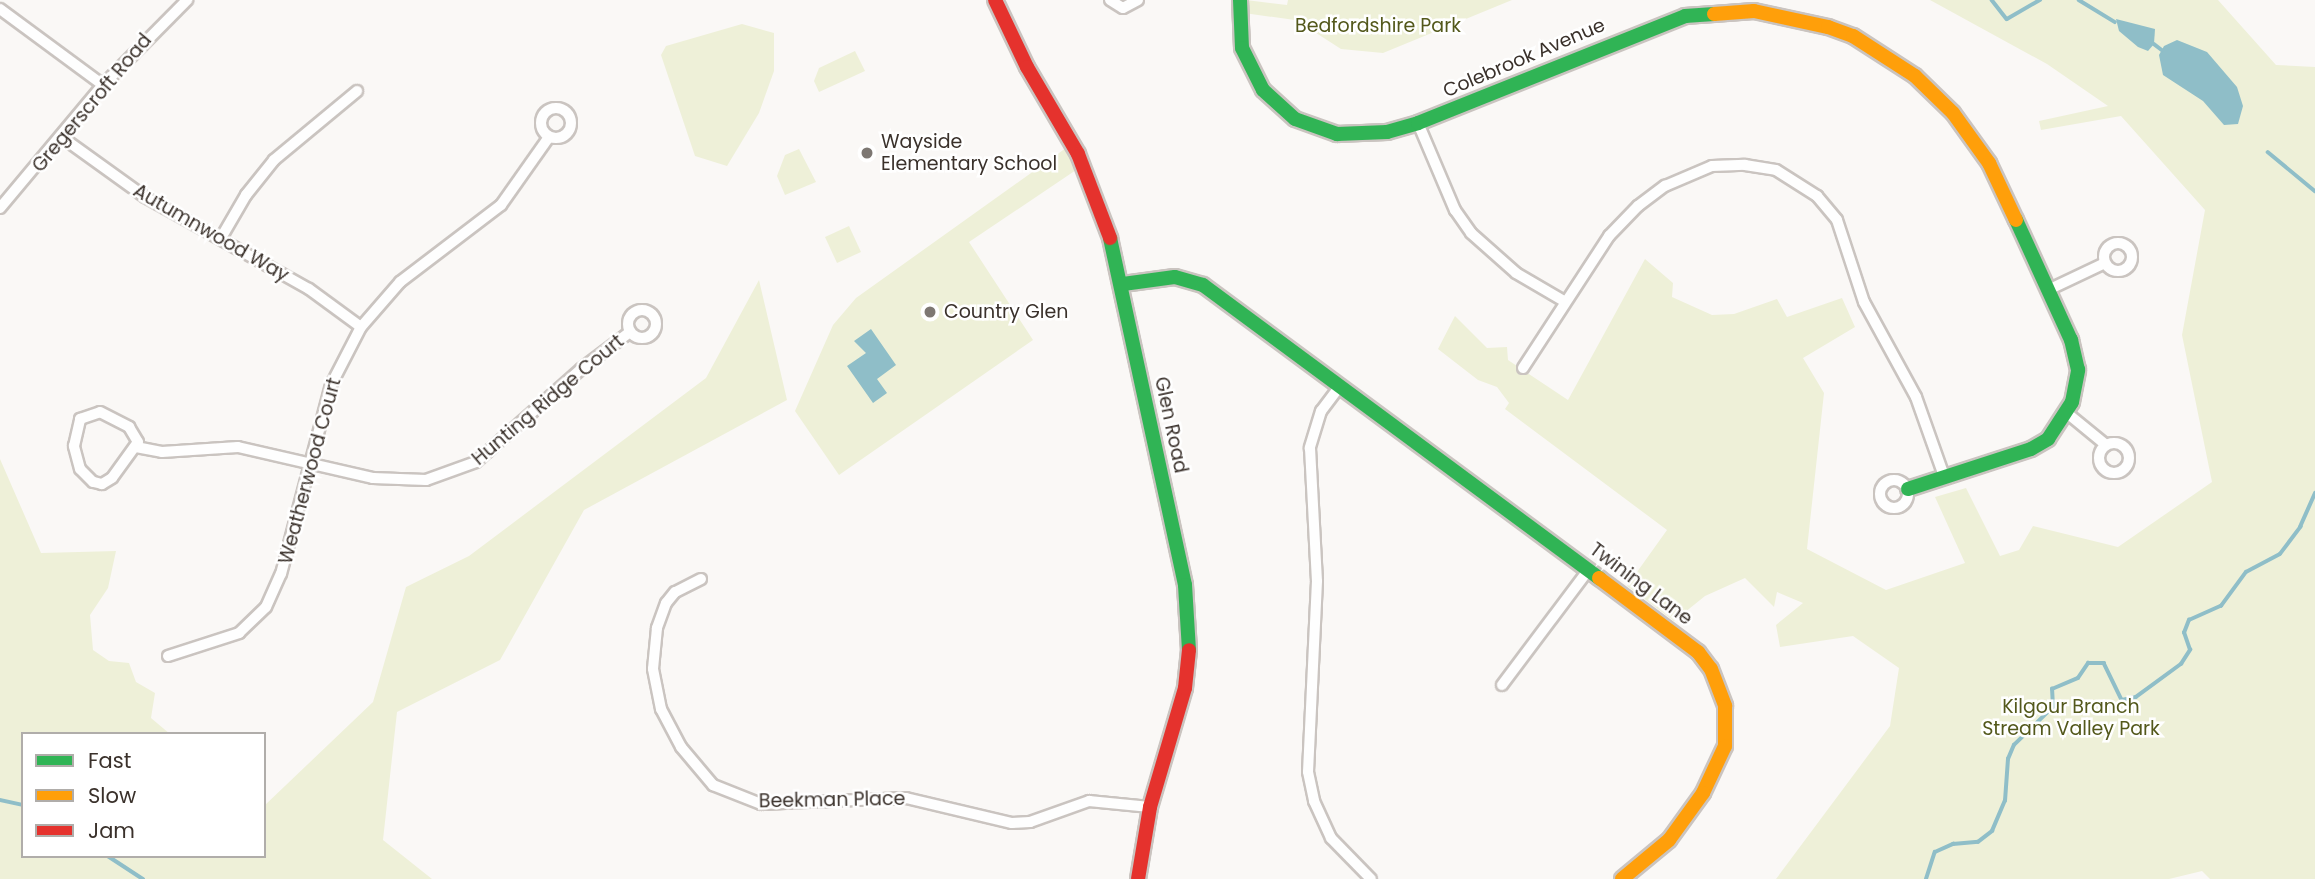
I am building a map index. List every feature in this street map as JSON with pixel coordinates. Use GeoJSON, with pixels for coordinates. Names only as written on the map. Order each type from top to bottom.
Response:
{"type":"FeatureCollection","features":[{"type":"Feature","properties":{"kind":"street","name":"Gregerscroft Road"},"geometry":{"type":"LineString","coordinates":[[0,208],[63,138],[103,85],[187,0]]}},
{"type":"Feature","properties":{"kind":"street","name":"Glen Road"},"geometry":{"type":"LineString","coordinates":[[995,0],[1092,184],[1123,284],[1184,580],[1189,626],[1185,688],[1150,807],[1138,879]]}},
{"type":"Feature","properties":{"kind":"street"},"geometry":{"type":"LineString","coordinates":[[1110,0],[1123,8],[1138,0]]}},
{"type":"Feature","properties":{"kind":"street","name":"Colebrook Avenue"},"geometry":{"type":"LineString","coordinates":[[1240,0],[1240,37],[1246,60],[1275,105],[1295,119],[1320,130],[1355,136],[1418,123],[1685,16],[1754,11],[1828,27],[1883,54],[1953,113],[1994,172],[2048,290],[2078,370],[2067,413],[2048,439],[2031,449],[1908,489]]}},
{"type":"Feature","properties":{"kind":"street"},"geometry":{"type":"LineString","coordinates":[[0,9],[103,85]]}},
{"type":"Feature","properties":{"kind":"street"},"geometry":{"type":"LineString","coordinates":[[221,238],[246,195],[274,160],[357,91]]}},
{"type":"Feature","properties":{"kind":"street"},"geometry":{"type":"LineString","coordinates":[[1418,123],[1455,210],[1471,233],[1516,273],[1564,301]]}},
{"type":"Feature","properties":{"kind":"street","name":"Weatherwood Court"},"geometry":{"type":"LineString","coordinates":[[167,656],[239,633],[267,607],[281,574],[331,385],[361,327],[400,282],[501,205],[549,137]]}},
{"type":"Feature","properties":{"kind":"street","name":"Autumnwood Way"},"geometry":{"type":"LineString","coordinates":[[63,138],[145,197],[310,289],[361,327]]}},
{"type":"Feature","properties":{"kind":"street"},"geometry":{"type":"LineString","coordinates":[[1522,368],[1609,236],[1665,186],[1712,166],[1745,165],[1793,177],[1817,196],[1837,220],[1864,302],[1916,397],[1944,476]]}},
{"type":"Feature","properties":{"kind":"street"},"geometry":{"type":"LineString","coordinates":[[2048,290],[2105,263]]}},
{"type":"Feature","properties":{"kind":"street","name":"Twining Lane"},"geometry":{"type":"LineString","coordinates":[[1123,284],[1175,277],[1203,285],[1698,652],[1711,669],[1725,706],[1726,746],[1703,793],[1669,839],[1622,879]]}},
{"type":"Feature","properties":{"kind":"street","name":"Hunting Ridge Court"},"geometry":{"type":"LineString","coordinates":[[136,447],[162,452],[238,447],[394,481],[456,472],[492,450],[581,369],[630,332]]}},
{"type":"Feature","properties":{"kind":"street"},"geometry":{"type":"LineString","coordinates":[[1340,386],[1321,411],[1310,448],[1317,581],[1308,772],[1314,801],[1331,838],[1371,879]]}},
{"type":"Feature","properties":{"kind":"street"},"geometry":{"type":"LineString","coordinates":[[100,412],[129,426],[137,436],[136,447],[112,478],[102,484],[93,482],[75,457],[76,426],[88,414],[100,412]]}},
{"type":"Feature","properties":{"kind":"street"},"geometry":{"type":"LineString","coordinates":[[2067,413],[2106,444]]}},
{"type":"Feature","properties":{"kind":"street"},"geometry":{"type":"LineString","coordinates":[[1502,685],[1589,569]]}},
{"type":"Feature","properties":{"kind":"street","name":"Beekman Place"},"geometry":{"type":"LineString","coordinates":[[701,579],[674,592],[666,603],[657,628],[653,669],[661,709],[681,747],[713,785],[761,804],[906,798],[1012,823],[1030,822],[1090,801],[1150,807]]}},
{"type":"Feature","properties":{"kind":"green space","name":"Bedfordshire Park"},"geometry":{"type":"Polygon","coordinates":[[[1246,0],[1287,5],[1288,0],[1512,0],[1383,53],[1341,49],[1313,31],[1309,22],[1244,13],[1246,0]]]}},
{"type":"Feature","properties":{"kind":"green space","name":"Kilgour Branch Stream Valley Park"},"geometry":{"type":"Polygon","coordinates":[[[1930,0],[2218,0],[2276,65],[2315,67],[2315,879],[2210,879],[2202,871],[2169,879],[1776,879],[1890,726],[1899,668],[1853,636],[1780,647],[1776,625],[1803,603],[1777,592],[1774,607],[1745,578],[1705,596],[1674,621],[1627,586],[1667,530],[1505,409],[1509,403],[1497,387],[1478,380],[1438,349],[1455,316],[1487,348],[1507,347],[1508,360],[1568,400],[1645,259],[1673,283],[1672,297],[1712,315],[1734,314],[1777,299],[1787,317],[1842,298],[1855,327],[1803,358],[1824,393],[1807,549],[1886,590],[1965,563],[1935,497],[1966,488],[2000,556],[2019,550],[2033,526],[2118,547],[2212,482],[2182,335],[2205,210],[2121,116],[2041,130],[2039,121],[2108,106],[2047,64],[1930,0]]]}},
{"type":"Feature","properties":{"kind":"green space"},"geometry":{"type":"Polygon","coordinates":[[[742,24],[774,33],[774,71],[759,113],[727,166],[695,156],[661,55],[666,46],[742,24]]]}},
{"type":"Feature","properties":{"kind":"green space"},"geometry":{"type":"Polygon","coordinates":[[[855,51],[865,71],[819,92],[814,81],[819,68],[855,51]]]}},
{"type":"Feature","properties":{"kind":"green space","name":"Country Glen"},"geometry":{"type":"Polygon","coordinates":[[[1066,148],[1079,168],[969,242],[1033,340],[839,475],[795,411],[833,325],[856,298],[1066,148]]]}},
{"type":"Feature","properties":{"kind":"green space"},"geometry":{"type":"Polygon","coordinates":[[[799,149],[816,182],[785,195],[777,176],[785,155],[799,149]]]}},
{"type":"Feature","properties":{"kind":"green space"},"geometry":{"type":"Polygon","coordinates":[[[849,226],[861,252],[837,263],[825,237],[849,226]]]}},
{"type":"Feature","properties":{"kind":"green space"},"geometry":{"type":"Polygon","coordinates":[[[759,280],[787,400],[584,510],[500,660],[397,712],[383,840],[432,879],[0,879],[0,459],[41,553],[116,551],[108,588],[90,615],[93,650],[109,661],[129,663],[136,682],[155,693],[151,718],[168,732],[21,732],[21,858],[266,858],[266,804],[373,702],[406,587],[469,556],[706,378],[759,280]]]}},
{"type":"Feature","properties":{"kind":"water"},"geometry":{"type":"Polygon","coordinates":[[[2116,19],[2155,29],[2154,44],[2148,51],[2138,47],[2119,31],[2116,19]]]}},
{"type":"Feature","properties":{"kind":"water"},"geometry":{"type":"Polygon","coordinates":[[[2177,40],[2207,52],[2237,87],[2243,106],[2238,124],[2224,125],[2203,101],[2163,75],[2159,55],[2164,46],[2177,40]]]}},
{"type":"Feature","properties":{"kind":"water"},"geometry":{"type":"Polygon","coordinates":[[[871,329],[896,365],[877,379],[887,393],[873,403],[847,366],[866,353],[854,341],[871,329]]]}},
{"type":"Feature","properties":{"kind":"waterway"},"geometry":{"type":"LineString","coordinates":[[1992,0],[2007,19],[2040,0]]}},
{"type":"Feature","properties":{"kind":"waterway"},"geometry":{"type":"LineString","coordinates":[[2079,0],[2115,22]]}},
{"type":"Feature","properties":{"kind":"waterway"},"geometry":{"type":"LineString","coordinates":[[2154,44],[2162,50]]}},
{"type":"Feature","properties":{"kind":"waterway"},"geometry":{"type":"LineString","coordinates":[[2268,152],[2315,191]]}},
{"type":"Feature","properties":{"kind":"waterway"},"geometry":{"type":"LineString","coordinates":[[1926,879],[1935,852],[1953,844],[1978,842],[1992,831],[2005,801],[2008,759],[2014,745],[2053,707],[2052,689],[2078,678],[2088,663],[2104,663],[2122,700],[2136,697],[2181,664],[2190,650],[2184,633],[2189,620],[2221,606],[2246,572],[2280,554],[2300,527],[2315,493]]}},
{"type":"Feature","properties":{"kind":"waterway"},"geometry":{"type":"LineString","coordinates":[[0,800],[21,805]]}},
{"type":"Feature","properties":{"kind":"waterway"},"geometry":{"type":"LineString","coordinates":[[111,858],[143,879]]}},
{"type":"Feature","properties":{"kind":"traffic: fast"},"geometry":{"type":"LineString","coordinates":[[1240,0],[1242,48],[1263,90],[1295,119],[1337,134],[1387,132],[1418,123],[1685,16],[1714,14]]}},
{"type":"Feature","properties":{"kind":"traffic: fast"},"geometry":{"type":"LineString","coordinates":[[1908,489],[2031,449],[2048,439],[2072,402],[2078,370],[2071,340],[2016,220]]}},
{"type":"Feature","properties":{"kind":"traffic: fast"},"geometry":{"type":"LineString","coordinates":[[1110,238],[1185,585],[1189,650]]}},
{"type":"Feature","properties":{"kind":"traffic: fast"},"geometry":{"type":"LineString","coordinates":[[1123,284],[1175,277],[1203,285],[1599,578]]}},
{"type":"Feature","properties":{"kind":"traffic: slow"},"geometry":{"type":"LineString","coordinates":[[1714,14],[1754,11],[1828,27],[1853,36],[1915,76],[1953,113],[1989,163],[2016,220]]}},
{"type":"Feature","properties":{"kind":"traffic: slow"},"geometry":{"type":"LineString","coordinates":[[1599,578],[1698,652],[1711,669],[1725,706],[1725,746],[1703,793],[1669,840],[1622,879]]}},
{"type":"Feature","properties":{"kind":"traffic: jam"},"geometry":{"type":"LineString","coordinates":[[995,0],[1027,67],[1078,154],[1110,238]]}},
{"type":"Feature","properties":{"kind":"traffic: jam"},"geometry":{"type":"LineString","coordinates":[[1138,879],[1150,807],[1185,688],[1189,650]]}},
{"type":"Feature","properties":{"kind":"place","name":"Wayside Elementary School"},"geometry":{"type":"Point","coordinates":[867,153]}},
{"type":"Feature","properties":{"kind":"place","name":"Country Glen"},"geometry":{"type":"Point","coordinates":[930,312]}}]}
